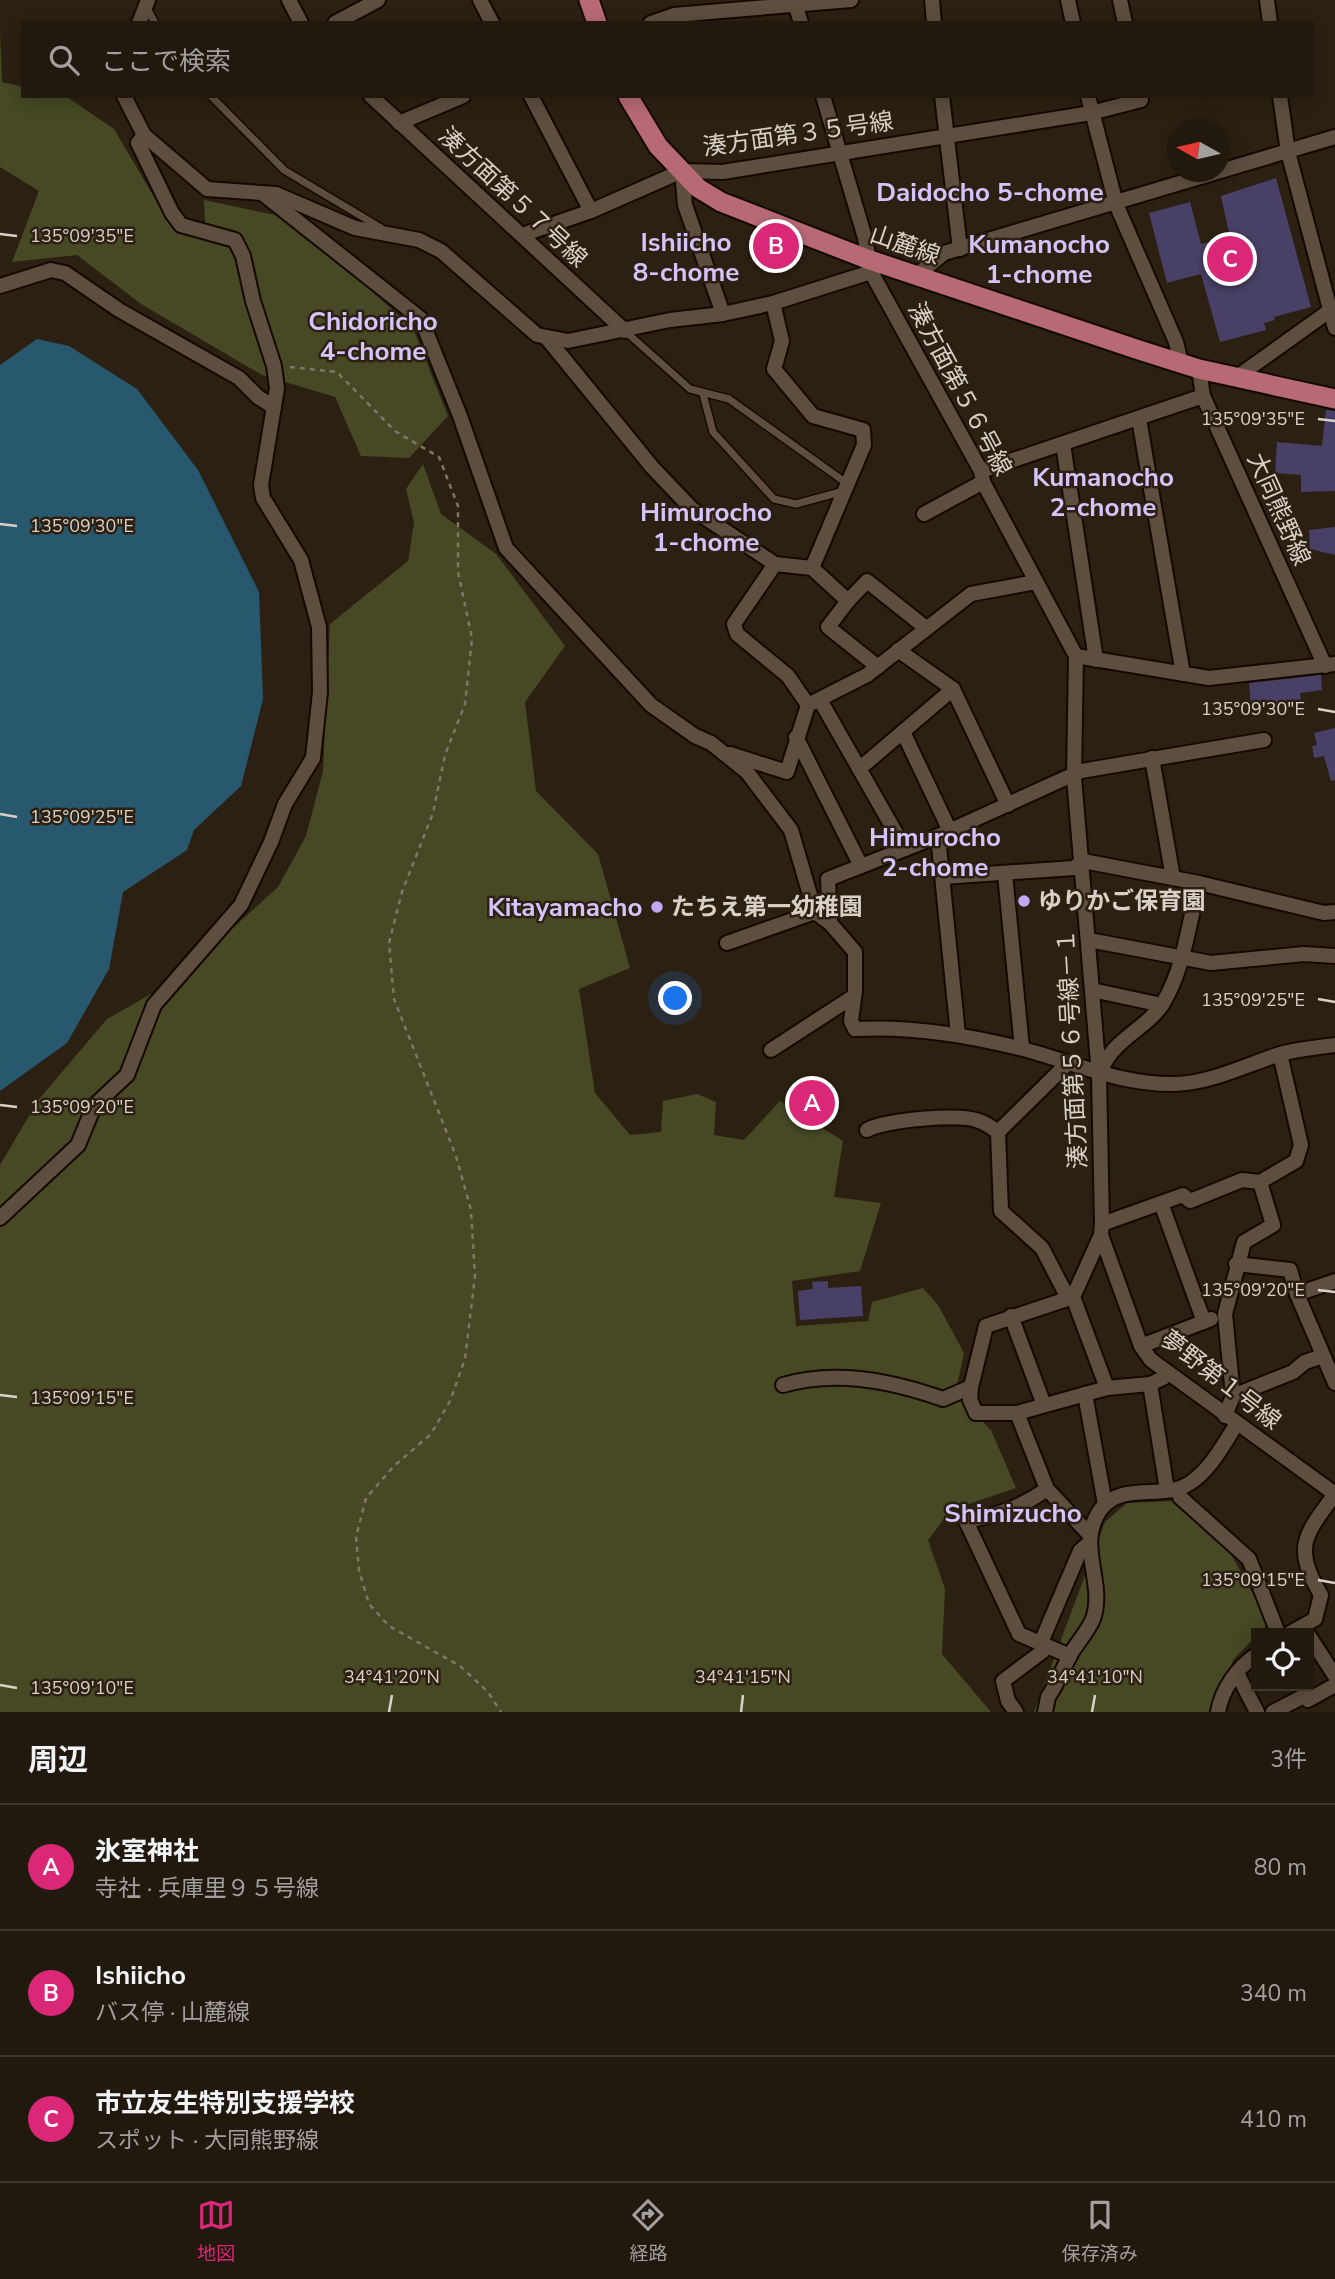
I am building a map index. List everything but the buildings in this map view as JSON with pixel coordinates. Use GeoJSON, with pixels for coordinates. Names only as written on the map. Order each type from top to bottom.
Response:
{"type":"FeatureCollection","features":[{"type":"Feature","properties":{"kind":"main road"},"geometry":{"type":"LineString","coordinates":[[589,0],[596,21]]}},
{"type":"Feature","properties":{"kind":"main road","name":"山麓線"},"geometry":{"type":"LineString","coordinates":[[629,98],[658,146],[698,188],[721,202],[869,265],[917,275],[1190,365],[1335,400]]}},
{"type":"Feature","properties":{"kind":"street"},"geometry":{"type":"LineString","coordinates":[[289,0],[300,21]]}},
{"type":"Feature","properties":{"kind":"street"},"geometry":{"type":"LineString","coordinates":[[339,21],[378,0]]}},
{"type":"Feature","properties":{"kind":"street"},"geometry":{"type":"LineString","coordinates":[[480,0],[491,21]]}},
{"type":"Feature","properties":{"kind":"street"},"geometry":{"type":"LineString","coordinates":[[657,21],[674,15],[795,2],[851,0]]}},
{"type":"Feature","properties":{"kind":"street"},"geometry":{"type":"LineString","coordinates":[[932,0],[934,21]]}},
{"type":"Feature","properties":{"kind":"street"},"geometry":{"type":"LineString","coordinates":[[1068,0],[1073,21]]}},
{"type":"Feature","properties":{"kind":"street"},"geometry":{"type":"LineString","coordinates":[[1120,0],[1125,21]]}},
{"type":"Feature","properties":{"kind":"street"},"geometry":{"type":"LineString","coordinates":[[1267,0],[1270,21]]}},
{"type":"Feature","properties":{"kind":"street"},"geometry":{"type":"LineString","coordinates":[[140,21],[146,1]]}},
{"type":"Feature","properties":{"kind":"street"},"geometry":{"type":"LineString","coordinates":[[795,2],[800,21]]}},
{"type":"Feature","properties":{"kind":"street"},"geometry":{"type":"LineString","coordinates":[[125,98],[144,135],[207,189],[276,194],[355,229],[419,240],[441,251],[537,335],[568,341],[670,320],[723,314],[773,303],[869,265]]}},
{"type":"Feature","properties":{"kind":"street","name":"湊方面第５７号線"},"geometry":{"type":"LineString","coordinates":[[373,98],[625,331]]}},
{"type":"Feature","properties":{"kind":"street"},"geometry":{"type":"LineString","coordinates":[[399,123],[458,98]]}},
{"type":"Feature","properties":{"kind":"street"},"geometry":{"type":"LineString","coordinates":[[532,98],[591,211]]}},
{"type":"Feature","properties":{"kind":"street","name":"湊方面第５６号線"},"geometry":{"type":"LineString","coordinates":[[824,98],[865,238],[869,265],[1076,656],[1074,777]]}},
{"type":"Feature","properties":{"kind":"street"},"geometry":{"type":"LineString","coordinates":[[942,98],[960,249]]}},
{"type":"Feature","properties":{"kind":"street","name":"大同熊野線"},"geometry":{"type":"LineString","coordinates":[[1088,98],[1116,204],[1175,342],[1190,365],[1330,665]]}},
{"type":"Feature","properties":{"kind":"street","name":"湊方面第３５号線"},"geometry":{"type":"LineString","coordinates":[[522,235],[591,211],[682,171],[723,172],[1091,113],[1140,98]]}},
{"type":"Feature","properties":{"kind":"street"},"geometry":{"type":"LineString","coordinates":[[1280,98],[1288,152],[1333,308],[1335,328]]}},
{"type":"Feature","properties":{"kind":"street"},"geometry":{"type":"LineString","coordinates":[[0,1218],[78,1145],[94,1106],[127,1075],[153,1005],[241,905],[271,842],[285,804],[313,758],[320,692],[319,627],[301,560],[262,498],[261,485],[277,388],[274,366],[253,301],[243,256],[235,240],[181,225],[172,213],[138,143],[144,135]]}},
{"type":"Feature","properties":{"kind":"street"},"geometry":{"type":"LineString","coordinates":[[917,275],[944,253],[1335,139]]}},
{"type":"Feature","properties":{"kind":"street"},"geometry":{"type":"LineString","coordinates":[[682,171],[685,205],[723,314]]}},
{"type":"Feature","properties":{"kind":"street"},"geometry":{"type":"LineString","coordinates":[[262,193],[421,319],[460,416],[506,548],[652,705],[747,772],[791,830],[815,912],[830,923],[855,952],[854,996],[850,1021],[855,1029],[879,1028],[958,1035],[1021,1048],[1099,1075],[1175,1084],[1224,1074],[1280,1054],[1335,1045]]}},
{"type":"Feature","properties":{"kind":"street"},"geometry":{"type":"LineString","coordinates":[[0,286],[51,270],[65,273],[118,310],[239,378],[274,407]]}},
{"type":"Feature","properties":{"kind":"street"},"geometry":{"type":"LineString","coordinates":[[773,303],[782,341],[774,369],[813,416],[863,430],[864,445],[812,568]]}},
{"type":"Feature","properties":{"kind":"street"},"geometry":{"type":"LineString","coordinates":[[1237,377],[1333,308]]}},
{"type":"Feature","properties":{"kind":"street"},"geometry":{"type":"LineString","coordinates":[[546,337],[652,467],[692,509],[775,564],[812,568],[848,601]]}},
{"type":"Feature","properties":{"kind":"street"},"geometry":{"type":"LineString","coordinates":[[924,514],[982,476],[1063,444],[1203,396]]}},
{"type":"Feature","properties":{"kind":"street"},"geometry":{"type":"LineString","coordinates":[[1139,419],[1183,674]]}},
{"type":"Feature","properties":{"kind":"street"},"geometry":{"type":"LineString","coordinates":[[1063,444],[1096,660]]}},
{"type":"Feature","properties":{"kind":"street"},"geometry":{"type":"LineString","coordinates":[[775,564],[734,624],[737,634],[788,676],[814,703],[859,769],[905,849]]}},
{"type":"Feature","properties":{"kind":"street"},"geometry":{"type":"LineString","coordinates":[[877,667],[828,627],[867,581],[926,628]]}},
{"type":"Feature","properties":{"kind":"street"},"geometry":{"type":"LineString","coordinates":[[722,752],[787,772],[796,737],[814,703],[877,667],[971,594],[1036,582]]}},
{"type":"Feature","properties":{"kind":"street"},"geometry":{"type":"LineString","coordinates":[[898,650],[953,689],[1008,805]]}},
{"type":"Feature","properties":{"kind":"street"},"geometry":{"type":"LineString","coordinates":[[1076,656],[1209,678],[1330,665]]}},
{"type":"Feature","properties":{"kind":"street"},"geometry":{"type":"LineString","coordinates":[[859,769],[953,689]]}},
{"type":"Feature","properties":{"kind":"street"},"geometry":{"type":"LineString","coordinates":[[903,732],[944,833],[943,877],[958,1035]]}},
{"type":"Feature","properties":{"kind":"street"},"geometry":{"type":"LineString","coordinates":[[796,737],[861,866]]}},
{"type":"Feature","properties":{"kind":"street"},"geometry":{"type":"LineString","coordinates":[[830,923],[828,879],[944,833],[1074,777],[1081,771],[1264,740]]}},
{"type":"Feature","properties":{"kind":"street"},"geometry":{"type":"LineString","coordinates":[[1152,758],[1173,878]]}},
{"type":"Feature","properties":{"kind":"street","name":"湊方面第５６号線－１"},"geometry":{"type":"LineString","coordinates":[[1074,777],[1099,1075],[1102,1229]]}},
{"type":"Feature","properties":{"kind":"street"},"geometry":{"type":"LineString","coordinates":[[943,877],[1074,868],[1083,861],[1199,883],[1324,913],[1335,912]]}},
{"type":"Feature","properties":{"kind":"street"},"geometry":{"type":"LineString","coordinates":[[1005,874],[1021,1048]]}},
{"type":"Feature","properties":{"kind":"street"},"geometry":{"type":"LineString","coordinates":[[1099,1075],[1108,1054],[1162,1005],[1180,959],[1199,883]]}},
{"type":"Feature","properties":{"kind":"street"},"geometry":{"type":"LineString","coordinates":[[727,943],[815,912]]}},
{"type":"Feature","properties":{"kind":"street"},"geometry":{"type":"LineString","coordinates":[[1089,940],[1211,963],[1304,954],[1335,956]]}},
{"type":"Feature","properties":{"kind":"street"},"geometry":{"type":"LineString","coordinates":[[1093,990],[1162,1005]]}},
{"type":"Feature","properties":{"kind":"street"},"geometry":{"type":"LineString","coordinates":[[771,1050],[854,996]]}},
{"type":"Feature","properties":{"kind":"street"},"geometry":{"type":"LineString","coordinates":[[1167,1372],[1163,1378],[1150,1384],[1107,1388],[1017,1413],[976,1413],[971,1394],[986,1326],[1070,1298],[1102,1229],[1183,1195],[1190,1201],[1242,1180],[1260,1182],[1296,1161],[1301,1145],[1280,1054]]}},
{"type":"Feature","properties":{"kind":"street"},"geometry":{"type":"LineString","coordinates":[[1067,1065],[998,1132],[1001,1212],[1042,1248],[1070,1298],[1107,1388]]}},
{"type":"Feature","properties":{"kind":"street"},"geometry":{"type":"LineString","coordinates":[[867,1130],[877,1125],[933,1118],[978,1120],[998,1132]]}},
{"type":"Feature","properties":{"kind":"street"},"geometry":{"type":"LineString","coordinates":[[1105,1504],[1126,1493],[1172,1489],[1208,1467],[1231,1420],[1233,1395],[1225,1314],[1244,1242],[1273,1226],[1260,1182]]}},
{"type":"Feature","properties":{"kind":"street"},"geometry":{"type":"LineString","coordinates":[[1161,1203],[1204,1322]]}},
{"type":"Feature","properties":{"kind":"street","name":"夢野第１号線"},"geometry":{"type":"LineString","coordinates":[[1102,1229],[1141,1346],[1151,1360],[1335,1494]]}},
{"type":"Feature","properties":{"kind":"street"},"geometry":{"type":"LineString","coordinates":[[1237,1264],[1290,1270],[1297,1294],[1335,1382]]}},
{"type":"Feature","properties":{"kind":"street"},"geometry":{"type":"LineString","coordinates":[[1297,1294],[1335,1281]]}},
{"type":"Feature","properties":{"kind":"street"},"geometry":{"type":"LineString","coordinates":[[1141,1346],[1225,1314]]}},
{"type":"Feature","properties":{"kind":"street"},"geometry":{"type":"LineString","coordinates":[[1011,1316],[1044,1405]]}},
{"type":"Feature","properties":{"kind":"street"},"geometry":{"type":"LineString","coordinates":[[1233,1395],[1293,1372],[1305,1362],[1323,1356]]}},
{"type":"Feature","properties":{"kind":"street"},"geometry":{"type":"LineString","coordinates":[[783,1385],[800,1380],[840,1378],[899,1383],[943,1399],[971,1394]]}},
{"type":"Feature","properties":{"kind":"street"},"geometry":{"type":"LineString","coordinates":[[1150,1384],[1172,1489],[1249,1559],[1276,1628]]}},
{"type":"Feature","properties":{"kind":"street"},"geometry":{"type":"LineString","coordinates":[[1016,1712],[1008,1702],[1003,1681],[1043,1651],[1042,1640],[1080,1552],[1105,1504],[1085,1394]]}},
{"type":"Feature","properties":{"kind":"street"},"geometry":{"type":"LineString","coordinates":[[1017,1413],[1047,1489],[1089,1538],[1095,1596],[1093,1618],[1048,1698],[1045,1712]]}},
{"type":"Feature","properties":{"kind":"street"},"geometry":{"type":"LineString","coordinates":[[1047,1489],[1022,1506],[1003,1514],[966,1521],[1019,1634],[1070,1656]]}},
{"type":"Feature","properties":{"kind":"street"},"geometry":{"type":"LineString","coordinates":[[1306,1628],[1315,1619],[1321,1595],[1307,1570],[1303,1551],[1307,1534],[1335,1494]]}},
{"type":"Feature","properties":{"kind":"street"},"geometry":{"type":"LineString","coordinates":[[1314,1648],[1335,1676]]}},
{"type":"Feature","properties":{"kind":"street"},"geometry":{"type":"LineString","coordinates":[[1218,1712],[1221,1696],[1237,1673],[1251,1660]]}},
{"type":"Feature","properties":{"kind":"street"},"geometry":{"type":"LineString","coordinates":[[1237,1673],[1257,1712]]}},
{"type":"Feature","properties":{"kind":"street"},"geometry":{"type":"LineString","coordinates":[[1273,1712],[1304,1696],[1308,1700],[1335,1685]]}},
{"type":"Feature","properties":{"kind":"lane"},"geometry":{"type":"LineString","coordinates":[[146,1],[154,21]]}},
{"type":"Feature","properties":{"kind":"lane"},"geometry":{"type":"LineString","coordinates":[[213,98],[284,170],[394,236]]}},
{"type":"Feature","properties":{"kind":"lane"},"geometry":{"type":"LineString","coordinates":[[625,331],[690,389],[729,399],[848,488]]}},
{"type":"Feature","properties":{"kind":"lane"},"geometry":{"type":"LineString","coordinates":[[703,394],[713,432],[774,499],[796,504],[848,488]]}},
{"type":"Feature","properties":{"kind":"path"},"geometry":{"type":"LineString","coordinates":[[274,366],[337,373],[395,431],[439,457],[458,506],[458,572],[472,638],[465,704],[445,755],[433,814],[402,892],[389,943],[394,999],[456,1156],[471,1210],[475,1276],[465,1359],[450,1401],[431,1434],[394,1465],[366,1498],[356,1536],[359,1570],[369,1604],[389,1626],[460,1666],[488,1692],[501,1712]]}},
{"type":"Feature","properties":{"kind":"green space"},"geometry":{"type":"Polygon","coordinates":[[[0,30],[2,82],[21,87],[21,98],[68,98],[114,129],[171,226],[206,241],[204,200],[275,215],[367,287],[413,328],[448,416],[409,458],[361,456],[335,397],[262,375],[141,304],[77,255],[12,262],[39,191],[0,167],[0,30]]]}},
{"type":"Feature","properties":{"kind":"green space"},"geometry":{"type":"Polygon","coordinates":[[[423,464],[441,514],[496,554],[565,646],[525,702],[536,791],[598,854],[630,968],[579,989],[595,1093],[630,1135],[661,1132],[663,1101],[697,1094],[716,1102],[714,1135],[744,1140],[780,1101],[843,1141],[834,1197],[881,1203],[860,1271],[792,1281],[796,1326],[868,1321],[872,1302],[923,1288],[938,1305],[964,1353],[955,1395],[991,1430],[1016,1488],[951,1510],[928,1540],[945,1589],[942,1654],[991,1712],[0,1712],[0,1165],[39,1099],[107,1019],[174,981],[278,887],[306,836],[323,771],[330,624],[408,561],[414,523],[406,489],[423,464]]]}},
{"type":"Feature","properties":{"kind":"green space"},"geometry":{"type":"Polygon","coordinates":[[[1172,1501],[1226,1545],[1269,1623],[1264,1628],[1251,1628],[1251,1642],[1233,1660],[1216,1712],[1034,1712],[1105,1522],[1127,1503],[1172,1501]]]}},
{"type":"Feature","properties":{"kind":"water"},"geometry":{"type":"Polygon","coordinates":[[[37,339],[69,346],[137,389],[198,470],[259,592],[263,699],[241,786],[194,830],[187,850],[123,892],[109,969],[67,1043],[0,1091],[0,365],[37,339]]]}},
{"type":"Feature","properties":{"kind":"place","name":"Ishiicho"},"geometry":{"type":"Point","coordinates":[776,246]}},
{"type":"Feature","properties":{"kind":"place","name":"市立友生特別支援学校"},"geometry":{"type":"Point","coordinates":[1230,259]}},
{"type":"Feature","properties":{"kind":"place","name":"ゆりかご保育園"},"geometry":{"type":"Point","coordinates":[1024,901]}},
{"type":"Feature","properties":{"kind":"place","name":"たちえ第一幼稚園"},"geometry":{"type":"Point","coordinates":[657,907]}},
{"type":"Feature","properties":{"kind":"place","name":"氷室神社"},"geometry":{"type":"Point","coordinates":[812,1103]}},
{"type":"Feature","properties":{"kind":"district","name":"Daidocho 5-chome"},"geometry":{"type":"Point","coordinates":[990,192]}},
{"type":"Feature","properties":{"kind":"district","name":"Ishiicho 8-chome"},"geometry":{"type":"Point","coordinates":[686,257]}},
{"type":"Feature","properties":{"kind":"district","name":"Kumanocho 1-chome"},"geometry":{"type":"Point","coordinates":[1039,259]}},
{"type":"Feature","properties":{"kind":"district","name":"Chidoricho 4-chome"},"geometry":{"type":"Point","coordinates":[373,336]}},
{"type":"Feature","properties":{"kind":"district","name":"Kumanocho 2-chome"},"geometry":{"type":"Point","coordinates":[1103,492]}},
{"type":"Feature","properties":{"kind":"district","name":"Himurocho 1-chome"},"geometry":{"type":"Point","coordinates":[706,527]}},
{"type":"Feature","properties":{"kind":"district","name":"Himurocho 2-chome"},"geometry":{"type":"Point","coordinates":[935,852]}},
{"type":"Feature","properties":{"kind":"district","name":"Kitayamacho"},"geometry":{"type":"Point","coordinates":[565,907]}},
{"type":"Feature","properties":{"kind":"district","name":"Shimizucho"},"geometry":{"type":"Point","coordinates":[1013,1513]}}]}
